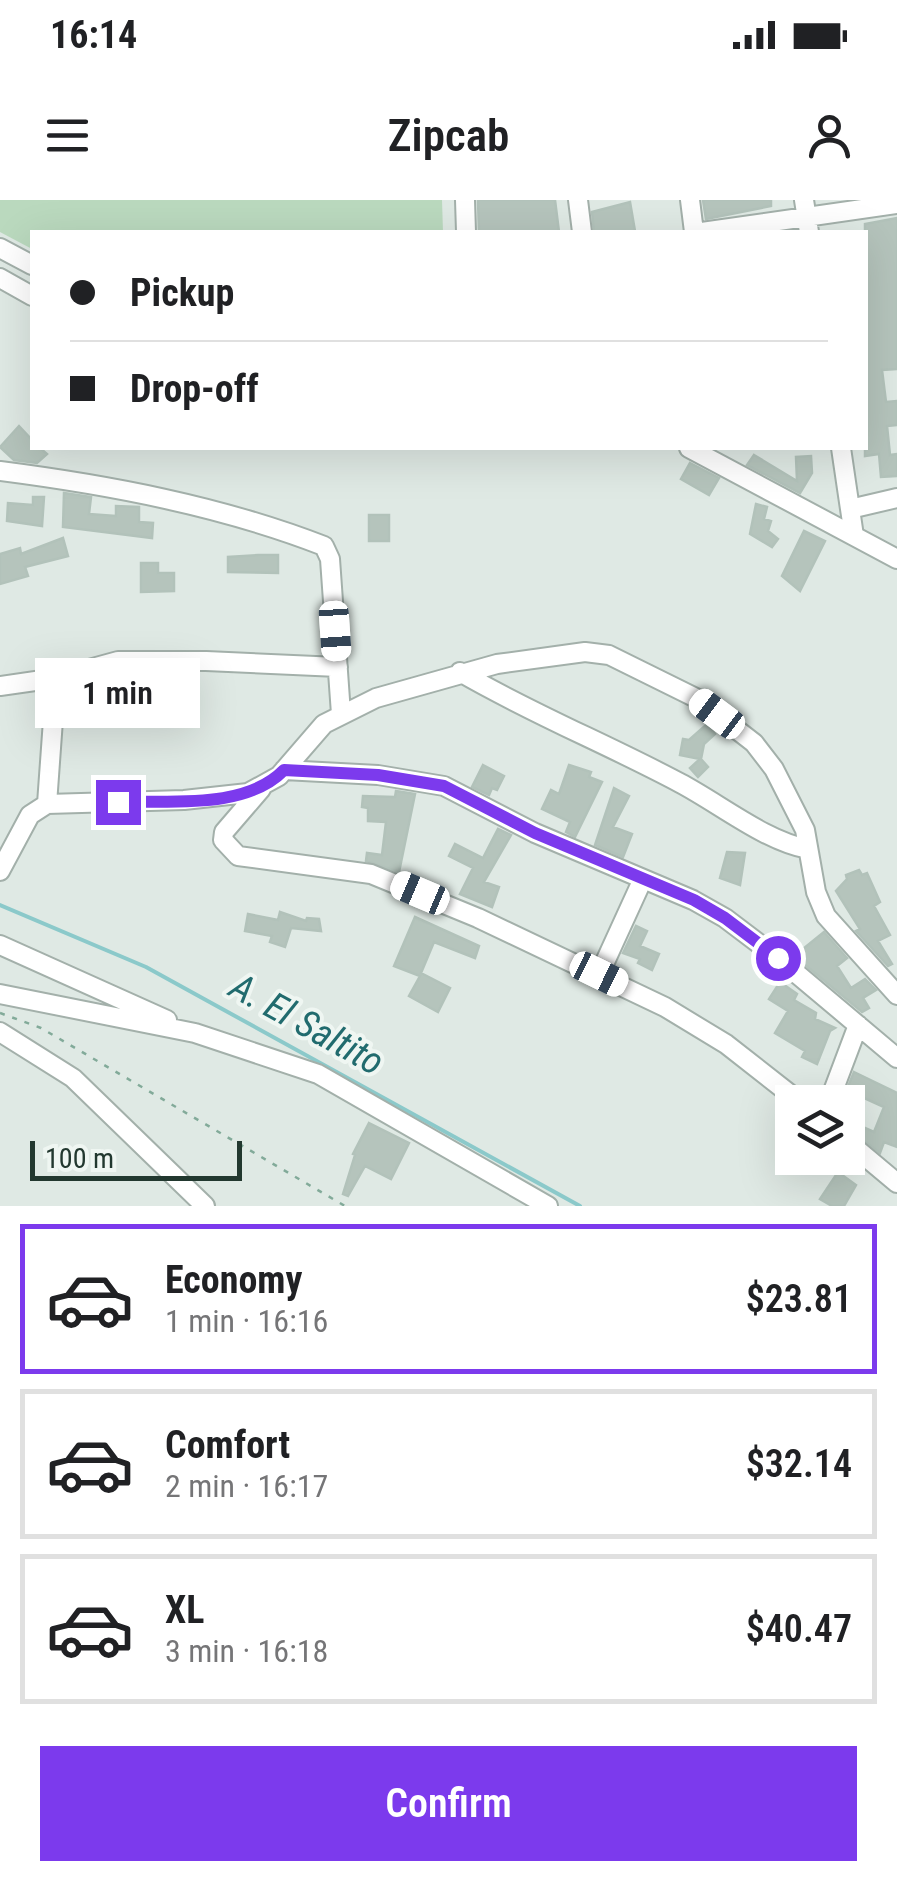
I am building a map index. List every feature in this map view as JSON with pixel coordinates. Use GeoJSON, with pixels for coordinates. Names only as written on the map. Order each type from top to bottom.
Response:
{"type":"FeatureCollection","features":[{"type":"Feature","properties":{"kind":"street"},"geometry":{"type":"LineString","coordinates":[[465,200],[466,230]]}},
{"type":"Feature","properties":{"kind":"street"},"geometry":{"type":"LineString","coordinates":[[578,200],[582,230]]}},
{"type":"Feature","properties":{"kind":"street"},"geometry":{"type":"LineString","coordinates":[[690,200],[694,230]]}},
{"type":"Feature","properties":{"kind":"street"},"geometry":{"type":"LineString","coordinates":[[716,230],[897,204]]}},
{"type":"Feature","properties":{"kind":"street"},"geometry":{"type":"LineString","coordinates":[[0,248],[25,261],[1,278],[30,295]]}},
{"type":"Feature","properties":{"kind":"street"},"geometry":{"type":"LineString","coordinates":[[693,450],[897,558]]}},
{"type":"Feature","properties":{"kind":"street"},"geometry":{"type":"LineString","coordinates":[[726,450],[729,467]]}},
{"type":"Feature","properties":{"kind":"street"},"geometry":{"type":"LineString","coordinates":[[840,450],[854,536]]}},
{"type":"Feature","properties":{"kind":"street"},"geometry":{"type":"LineString","coordinates":[[0,471],[121,489],[324,546],[330,559],[341,714]]}},
{"type":"Feature","properties":{"kind":"street"},"geometry":{"type":"LineString","coordinates":[[850,509],[897,498]]}},
{"type":"Feature","properties":{"kind":"street"},"geometry":{"type":"LineString","coordinates":[[778,1085],[726,1044],[665,1007],[478,918],[380,876],[238,856],[226,846],[224,832],[324,724],[376,698],[460,672],[585,652],[621,658],[696,698],[754,742],[797,811],[816,892],[826,916],[897,995]]}},
{"type":"Feature","properties":{"kind":"street"},"geometry":{"type":"LineString","coordinates":[[0,686],[56,678],[118,661],[338,668]]}},
{"type":"Feature","properties":{"kind":"street"},"geometry":{"type":"LineString","coordinates":[[460,672],[519,707],[679,782],[786,845],[808,849]]}},
{"type":"Feature","properties":{"kind":"street"},"geometry":{"type":"LineString","coordinates":[[47,804],[56,678]]}},
{"type":"Feature","properties":{"kind":"street"},"geometry":{"type":"LineString","coordinates":[[284,770],[378,775],[444,786],[535,833],[694,900],[725,918],[897,1058]]}},
{"type":"Feature","properties":{"kind":"street"},"geometry":{"type":"LineString","coordinates":[[2,861],[30,815],[47,804],[184,800],[261,788]]}},
{"type":"Feature","properties":{"kind":"street"},"geometry":{"type":"LineString","coordinates":[[599,974],[642,880]]}},
{"type":"Feature","properties":{"kind":"street"},"geometry":{"type":"LineString","coordinates":[[0,945],[194,1032],[318,1074],[548,1206]]}},
{"type":"Feature","properties":{"kind":"street"},"geometry":{"type":"LineString","coordinates":[[0,994],[194,1032]]}},
{"type":"Feature","properties":{"kind":"street"},"geometry":{"type":"LineString","coordinates":[[835,1085],[858,1025]]}},
{"type":"Feature","properties":{"kind":"street"},"geometry":{"type":"LineString","coordinates":[[0,1032],[72,1078],[205,1206]]}},
{"type":"Feature","properties":{"kind":"street"},"geometry":{"type":"LineString","coordinates":[[865,1157],[897,1184]]}},
{"type":"Feature","properties":{"kind":"path"},"geometry":{"type":"LineString","coordinates":[[0,1013],[40,1028],[345,1206]]}},
{"type":"Feature","properties":{"kind":"green space"},"geometry":{"type":"Polygon","coordinates":[[[0,200],[442,200],[443,230],[30,230],[30,248],[0,232],[0,200]]]}},
{"type":"Feature","properties":{"kind":"building"},"geometry":{"type":"Polygon","coordinates":[[[478,200],[555,200],[559,230],[479,230],[478,200]]]}},
{"type":"Feature","properties":{"kind":"building"},"geometry":{"type":"Polygon","coordinates":[[[703,200],[771,200],[771,206],[706,219],[703,200]]]}},
{"type":"Feature","properties":{"kind":"building"},"geometry":{"type":"Polygon","coordinates":[[[630,202],[635,230],[594,230],[592,212],[630,202]]]}},
{"type":"Feature","properties":{"kind":"building"},"geometry":{"type":"Polygon","coordinates":[[[897,218],[897,369],[882,370],[886,402],[897,401],[897,425],[887,426],[890,455],[897,454],[897,476],[881,477],[879,454],[865,456],[865,224],[897,218]]]}},
{"type":"Feature","properties":{"kind":"building"},"geometry":{"type":"Polygon","coordinates":[[[19,426],[30,438],[30,450],[47,454],[37,463],[14,460],[0,447],[19,426]]]}},
{"type":"Feature","properties":{"kind":"building"},"geometry":{"type":"Polygon","coordinates":[[[754,455],[797,481],[796,457],[811,456],[812,473],[800,493],[747,465],[754,455]]]}},
{"type":"Feature","properties":{"kind":"building"},"geometry":{"type":"Polygon","coordinates":[[[690,463],[719,478],[709,495],[681,479],[690,463]]]}},
{"type":"Feature","properties":{"kind":"building"},"geometry":{"type":"Polygon","coordinates":[[[64,493],[91,497],[89,514],[116,516],[116,506],[139,507],[139,522],[153,523],[152,538],[63,527],[64,493]]]}},
{"type":"Feature","properties":{"kind":"building"},"geometry":{"type":"Polygon","coordinates":[[[33,497],[44,497],[42,526],[7,521],[8,503],[33,505],[33,497]]]}},
{"type":"Feature","properties":{"kind":"building"},"geometry":{"type":"Polygon","coordinates":[[[756,504],[767,507],[764,519],[771,521],[768,531],[778,539],[772,547],[750,534],[756,504]]]}},
{"type":"Feature","properties":{"kind":"building"},"geometry":{"type":"Polygon","coordinates":[[[369,515],[389,515],[389,541],[369,541],[369,515]]]}},
{"type":"Feature","properties":{"kind":"building"},"geometry":{"type":"Polygon","coordinates":[[[804,531],[825,541],[800,591],[782,576],[804,531]]]}},
{"type":"Feature","properties":{"kind":"building"},"geometry":{"type":"Polygon","coordinates":[[[63,538],[68,556],[25,567],[28,576],[0,584],[0,554],[20,548],[21,554],[63,538]]]}},
{"type":"Feature","properties":{"kind":"building"},"geometry":{"type":"Polygon","coordinates":[[[278,555],[278,573],[228,572],[228,557],[278,555]]]}},
{"type":"Feature","properties":{"kind":"building"},"geometry":{"type":"Polygon","coordinates":[[[141,563],[158,563],[158,573],[174,573],[174,591],[141,592],[141,563]]]}},
{"type":"Feature","properties":{"kind":"building"},"geometry":{"type":"Polygon","coordinates":[[[706,725],[715,734],[704,744],[701,759],[708,767],[698,777],[690,768],[700,759],[680,755],[683,739],[689,740],[706,725]]]}},
{"type":"Feature","properties":{"kind":"building"},"geometry":{"type":"Polygon","coordinates":[[[483,765],[504,776],[497,790],[492,788],[489,795],[472,787],[483,765]]]}},
{"type":"Feature","properties":{"kind":"building"},"geometry":{"type":"Polygon","coordinates":[[[569,765],[591,772],[589,777],[602,782],[575,837],[566,832],[570,822],[542,809],[551,790],[559,794],[569,765]]]}},
{"type":"Feature","properties":{"kind":"building"},"geometry":{"type":"Polygon","coordinates":[[[614,788],[629,796],[613,827],[632,834],[623,857],[595,845],[614,788]]]}},
{"type":"Feature","properties":{"kind":"building"},"geometry":{"type":"Polygon","coordinates":[[[396,791],[415,794],[399,872],[366,861],[367,853],[382,855],[386,822],[368,821],[368,808],[362,807],[363,796],[395,797],[396,791]]]}},
{"type":"Feature","properties":{"kind":"building"},"geometry":{"type":"Polygon","coordinates":[[[498,829],[511,835],[484,882],[499,887],[492,907],[460,894],[473,868],[449,856],[455,844],[483,858],[498,829]]]}},
{"type":"Feature","properties":{"kind":"building"},"geometry":{"type":"Polygon","coordinates":[[[727,852],[745,853],[740,885],[720,878],[727,852]]]}},
{"type":"Feature","properties":{"kind":"building"},"geometry":{"type":"Polygon","coordinates":[[[859,870],[862,875],[867,873],[880,902],[874,906],[890,935],[878,941],[892,964],[888,966],[856,931],[860,929],[836,891],[846,875],[859,870]]]}},
{"type":"Feature","properties":{"kind":"building"},"geometry":{"type":"Polygon","coordinates":[[[280,912],[306,921],[319,919],[321,931],[291,928],[285,947],[270,942],[272,936],[245,931],[248,914],[278,920],[280,912]]]}},
{"type":"Feature","properties":{"kind":"building"},"geometry":{"type":"Polygon","coordinates":[[[415,917],[479,946],[475,958],[434,942],[421,973],[450,988],[438,1012],[409,996],[420,976],[394,966],[415,917]]]}},
{"type":"Feature","properties":{"kind":"building"},"geometry":{"type":"Polygon","coordinates":[[[636,926],[647,931],[640,946],[659,954],[652,970],[638,963],[640,959],[623,953],[636,926]]]}},
{"type":"Feature","properties":{"kind":"building"},"geometry":{"type":"Polygon","coordinates":[[[824,932],[847,958],[837,966],[851,988],[865,979],[876,990],[863,998],[869,1008],[862,1012],[775,940],[780,933],[803,949],[824,932]]]}},
{"type":"Feature","properties":{"kind":"building"},"geometry":{"type":"Polygon","coordinates":[[[780,982],[797,994],[794,1000],[816,1013],[815,1019],[835,1028],[830,1031],[817,1064],[802,1057],[805,1051],[775,1033],[788,1011],[769,999],[780,982]]]}},
{"type":"Feature","properties":{"kind":"building"},"geometry":{"type":"Polygon","coordinates":[[[854,1072],[897,1093],[897,1147],[884,1142],[880,1153],[865,1142],[865,1128],[874,1132],[884,1107],[865,1098],[865,1085],[849,1085],[854,1072]]]}},
{"type":"Feature","properties":{"kind":"building"},"geometry":{"type":"Polygon","coordinates":[[[369,1123],[409,1143],[391,1179],[365,1166],[348,1196],[343,1194],[353,1154],[369,1123]]]}},
{"type":"Feature","properties":{"kind":"building"},"geometry":{"type":"Polygon","coordinates":[[[836,1175],[856,1185],[844,1206],[832,1206],[820,1199],[836,1175]]]}},
{"type":"Feature","properties":{"kind":"waterway","name":"A. El Saltito"},"geometry":{"type":"LineString","coordinates":[[0,905],[146,967],[580,1206]]}},
{"type":"Feature","properties":{"kind":"route"},"geometry":{"type":"LineString","coordinates":[[118,802],[184,800],[248,792],[272,782],[284,770],[425,781],[466,795],[535,833],[694,900],[778,958]]}}]}
